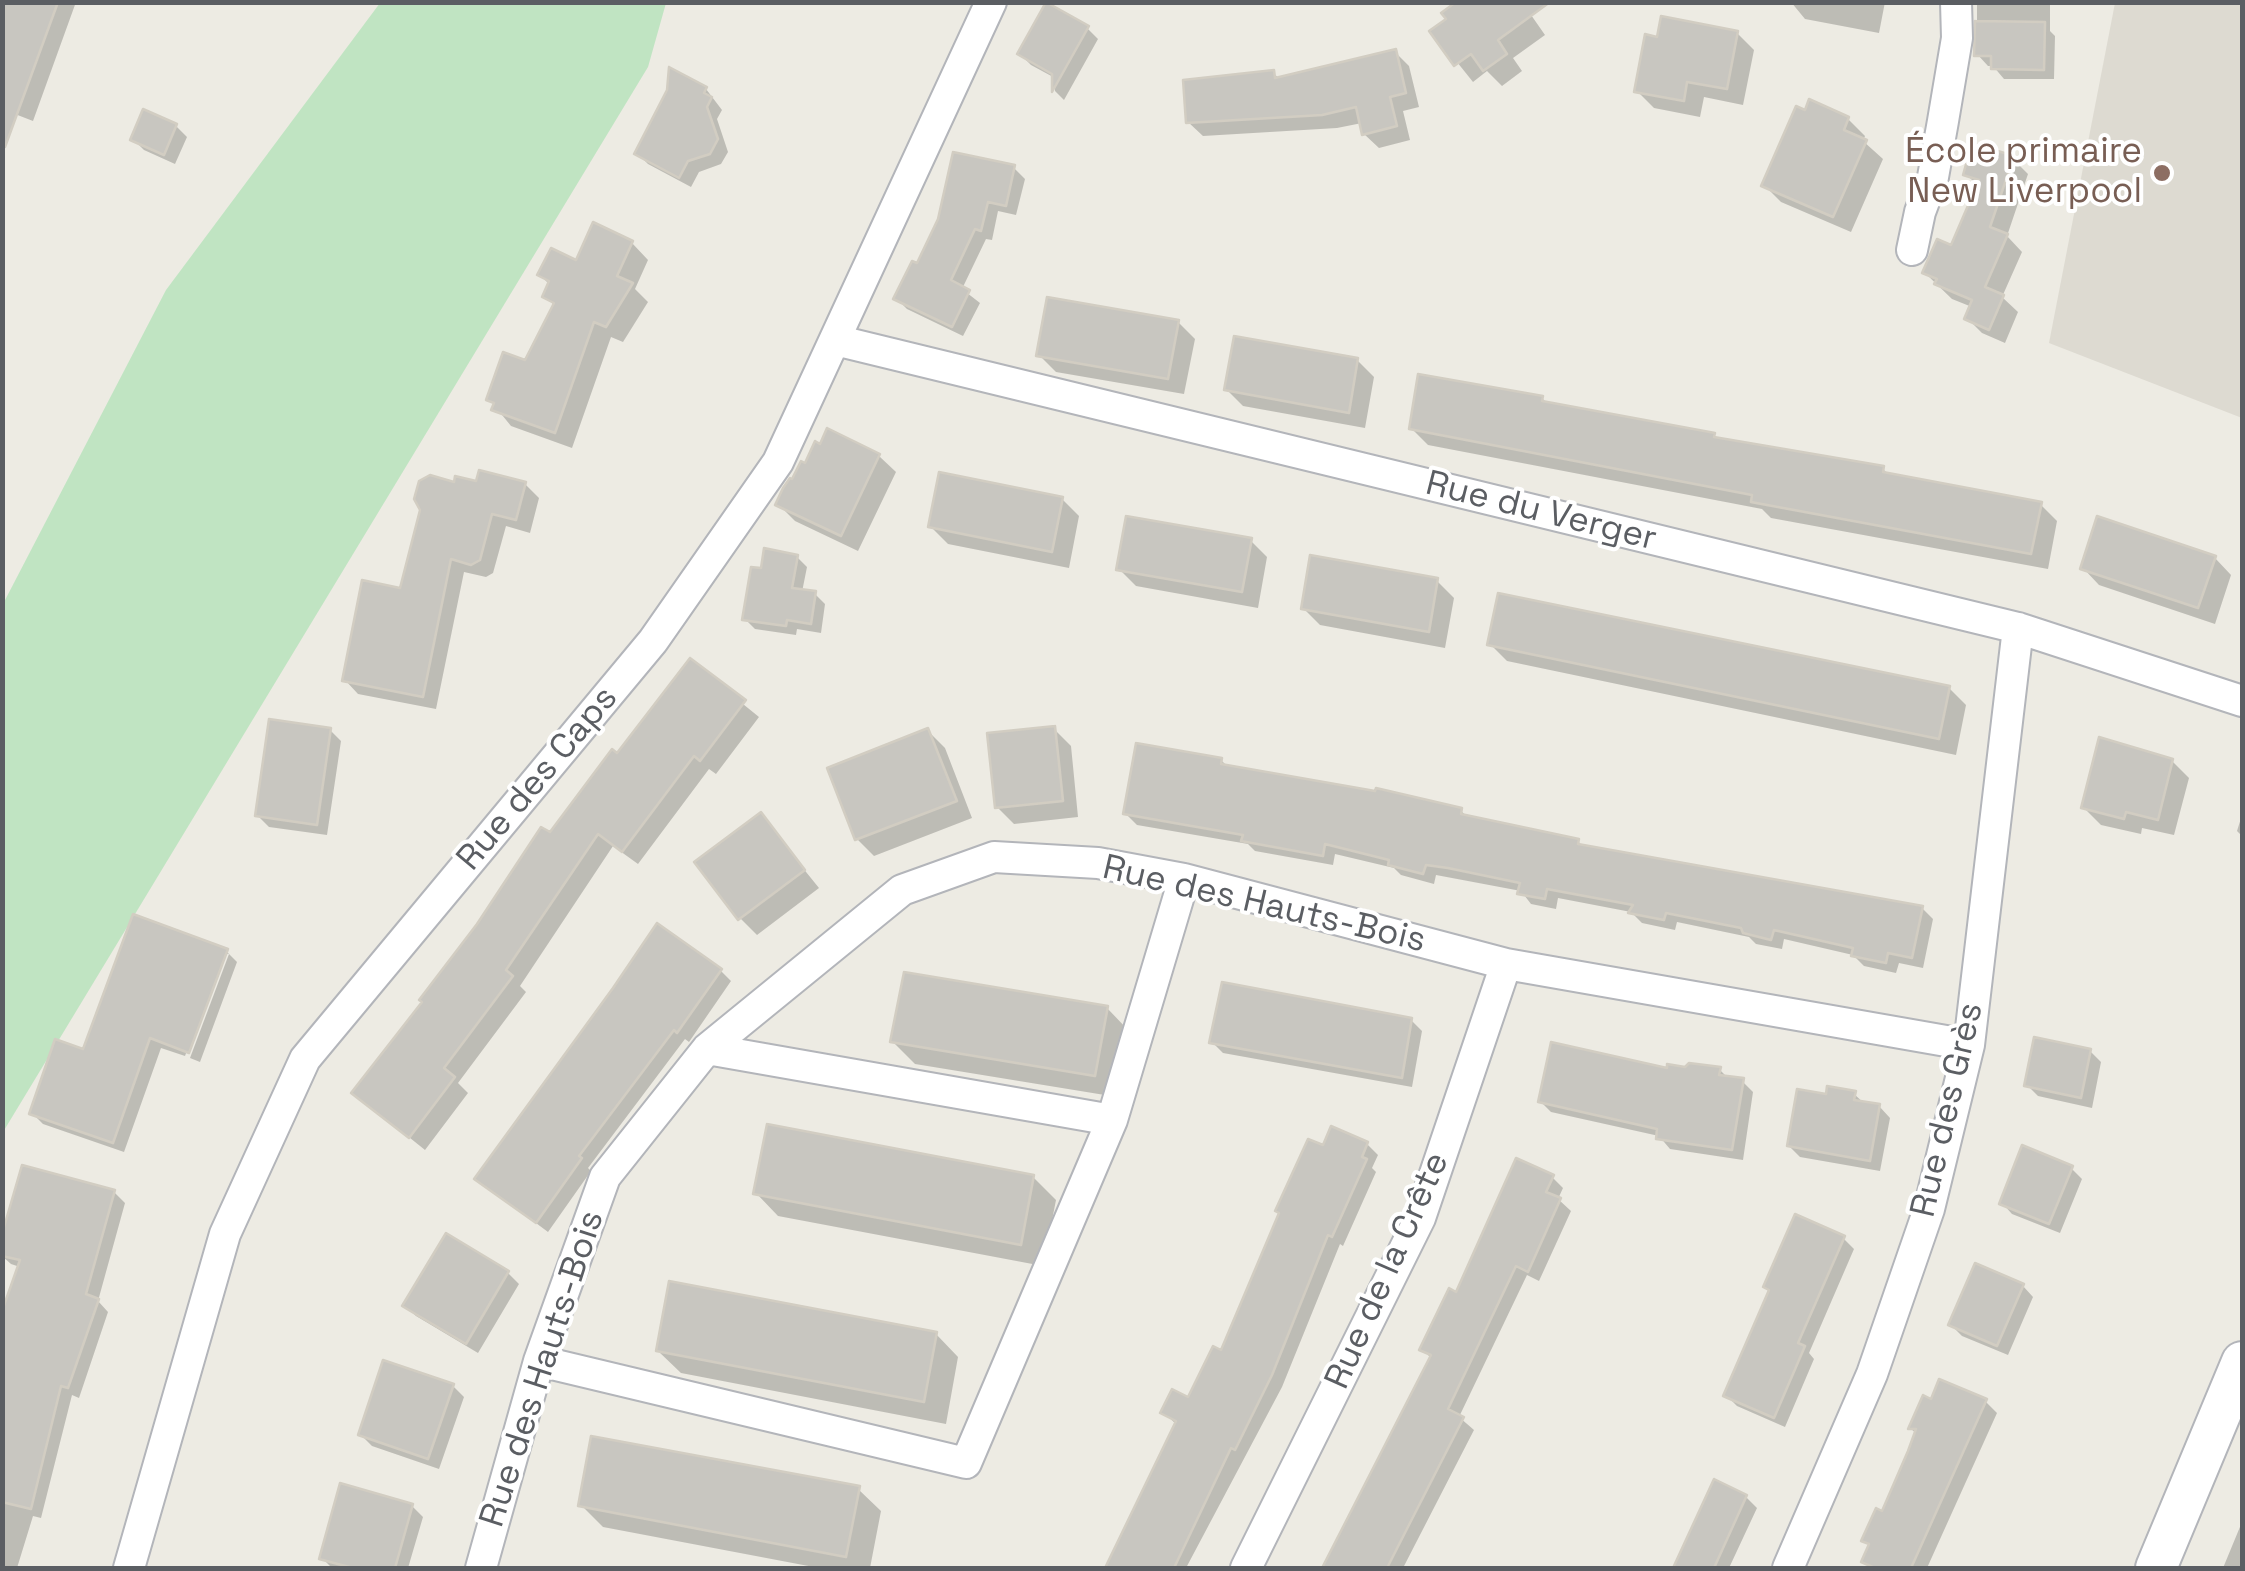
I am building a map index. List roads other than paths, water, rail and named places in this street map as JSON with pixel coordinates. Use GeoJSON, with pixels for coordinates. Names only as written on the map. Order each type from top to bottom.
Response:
{"type":"FeatureCollection","features":[{"type":"Feature","properties":{"kind":"street","name":"Rue des Caps"},"geometry":{"type":"LineString","coordinates":[[129,1568],[226,1234],[306,1059],[654,642],[778,462],[991,2]]}},
{"type":"Feature","properties":{"kind":"street"},"geometry":{"type":"LineString","coordinates":[[1912,250],[1933,177],[1943,121],[1956,38],[1956,2]]}},
{"type":"Feature","properties":{"kind":"street","name":"Rue du Verger"},"geometry":{"type":"LineString","coordinates":[[835,340],[2018,628],[2242,701]]}},
{"type":"Feature","properties":{"kind":"street","name":"Rue des Grès"},"geometry":{"type":"LineString","coordinates":[[1788,1568],[1872,1374],[1929,1209],[1969,1044],[2018,628]]}},
{"type":"Feature","properties":{"kind":"street","name":"Rue des Hauts-Bois"},"geometry":{"type":"LineString","coordinates":[[481,1568],[538,1361],[605,1176],[707,1050],[902,890],[957,870],[994,857],[1098,863],[1184,879],[1506,964],[1969,1044]]}},
{"type":"Feature","properties":{"kind":"street"},"geometry":{"type":"LineString","coordinates":[[538,1361],[966,1463],[1112,1120],[1184,879]]}},
{"type":"Feature","properties":{"kind":"street","name":"Rue de la Crête"},"geometry":{"type":"LineString","coordinates":[[1246,1568],[1420,1218],[1506,964]]}},
{"type":"Feature","properties":{"kind":"street"},"geometry":{"type":"LineString","coordinates":[[707,1050],[1112,1120]]}},
{"type":"Feature","properties":{"kind":"street"},"geometry":{"type":"LineString","coordinates":[[2156,1568],[2242,1362]]}},
{"type":"Feature","properties":{"kind":"place","name":"École primaire New Liverpool"},"geometry":{"type":"Point","coordinates":[2162,173]}}]}
